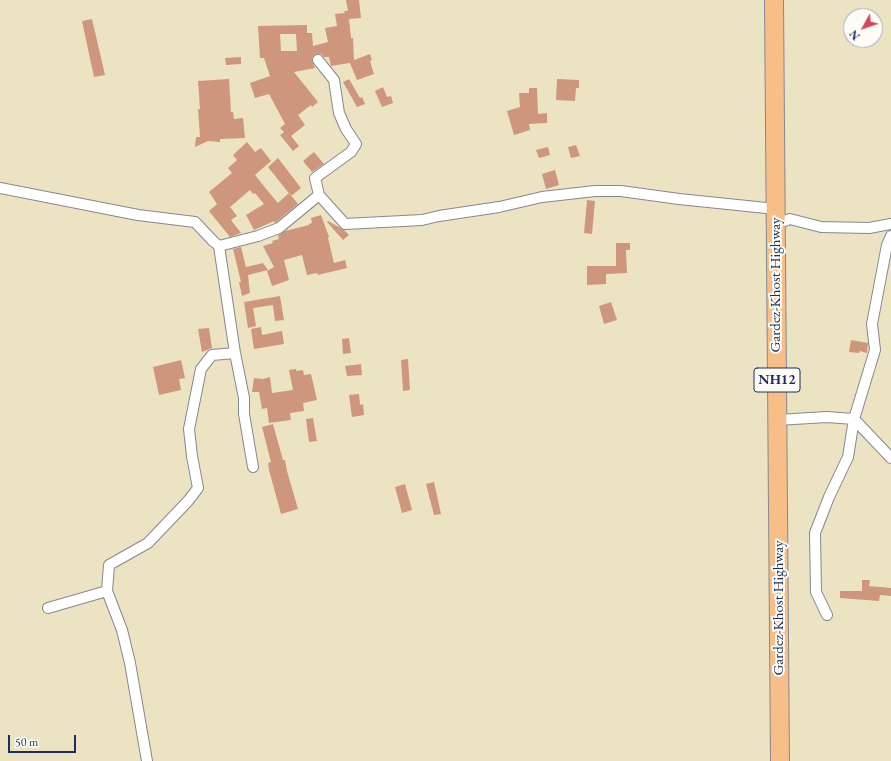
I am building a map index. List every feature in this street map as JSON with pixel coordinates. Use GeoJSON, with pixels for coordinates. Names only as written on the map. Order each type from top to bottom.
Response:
{"type":"FeatureCollection","features":[{"type":"Feature","properties":{"kind":"highway","name":"Gardez-Khost Highway"},"geometry":{"type":"LineString","coordinates":[[774,0],[780,761]]}},
{"type":"Feature","properties":{"kind":"street"},"geometry":{"type":"LineString","coordinates":[[318,60],[334,80],[339,113],[346,129],[356,144],[351,152],[315,178],[319,194],[344,224],[422,220],[499,207],[542,197],[595,191],[621,191],[679,199],[776,216],[821,227],[870,228],[891,224]]}},
{"type":"Feature","properties":{"kind":"street"},"geometry":{"type":"LineString","coordinates":[[0,188],[138,216],[195,222],[219,246],[235,353],[244,398],[244,414],[253,467]]}},
{"type":"Feature","properties":{"kind":"street"},"geometry":{"type":"LineString","coordinates":[[219,246],[258,236],[279,228],[319,194]]}},
{"type":"Feature","properties":{"kind":"street"},"geometry":{"type":"LineString","coordinates":[[827,615],[816,592],[815,532],[829,497],[848,457],[854,419],[875,350],[872,324],[887,244],[891,236]]}},
{"type":"Feature","properties":{"kind":"street"},"geometry":{"type":"LineString","coordinates":[[147,761],[130,663],[122,630],[107,591],[109,565],[148,543],[188,501],[198,488],[189,429],[201,368],[212,355],[235,353]]}},
{"type":"Feature","properties":{"kind":"street"},"geometry":{"type":"LineString","coordinates":[[777,420],[827,417],[854,419],[891,458]]}},
{"type":"Feature","properties":{"kind":"street"},"geometry":{"type":"LineString","coordinates":[[48,608],[107,591]]}},
{"type":"Feature","properties":{"kind":"building"},"geometry":{"type":"Polygon","coordinates":[[[346,0],[359,0],[361,18],[349,19],[351,38],[353,38],[354,60],[370,54],[372,60],[370,61],[374,74],[357,80],[350,63],[331,66],[329,57],[324,57],[321,54],[314,55],[312,58],[315,68],[294,72],[318,102],[312,107],[311,105],[298,115],[305,125],[291,136],[299,146],[293,151],[280,135],[284,132],[280,128],[285,124],[269,94],[255,98],[250,83],[270,76],[264,58],[260,58],[258,26],[307,25],[307,33],[312,33],[313,46],[328,42],[325,28],[337,26],[335,14],[345,13],[344,11],[348,11],[346,0]],[[280,34],[281,51],[297,51],[296,34],[280,34]]]}},
{"type":"Feature","properties":{"kind":"building"},"geometry":{"type":"Polygon","coordinates":[[[92,19],[105,75],[94,77],[82,21],[92,19]]]}},
{"type":"Feature","properties":{"kind":"building"},"geometry":{"type":"Polygon","coordinates":[[[241,57],[241,64],[226,65],[225,58],[241,57]]]}},
{"type":"Feature","properties":{"kind":"building"},"geometry":{"type":"Polygon","coordinates":[[[229,79],[231,112],[233,112],[234,119],[243,118],[245,138],[220,139],[220,142],[208,141],[195,147],[196,137],[200,137],[198,81],[229,79]]]}},
{"type":"Feature","properties":{"kind":"building"},"geometry":{"type":"Polygon","coordinates":[[[349,79],[360,98],[362,97],[365,104],[357,107],[343,82],[349,79]]]}},
{"type":"Feature","properties":{"kind":"building"},"geometry":{"type":"Polygon","coordinates":[[[557,79],[579,80],[579,88],[576,88],[575,101],[556,100],[557,79]]]}},
{"type":"Feature","properties":{"kind":"building"},"geometry":{"type":"Polygon","coordinates":[[[383,87],[387,97],[391,96],[393,103],[382,107],[375,91],[383,87]]]}},
{"type":"Feature","properties":{"kind":"building"},"geometry":{"type":"Polygon","coordinates":[[[529,88],[537,88],[538,114],[547,113],[547,123],[529,124],[530,130],[514,135],[507,111],[520,107],[519,93],[529,93],[529,88]]]}},
{"type":"Feature","properties":{"kind":"building"},"geometry":{"type":"Polygon","coordinates":[[[247,142],[255,152],[261,148],[271,161],[255,175],[267,190],[278,203],[289,193],[298,204],[276,222],[274,223],[274,221],[254,230],[246,215],[264,204],[255,193],[253,194],[250,190],[230,207],[237,216],[231,220],[241,233],[230,237],[209,211],[217,204],[209,192],[232,173],[228,168],[237,160],[233,155],[247,142]]]}},
{"type":"Feature","properties":{"kind":"building"},"geometry":{"type":"Polygon","coordinates":[[[576,145],[580,156],[571,158],[568,147],[576,145]]]}},
{"type":"Feature","properties":{"kind":"building"},"geometry":{"type":"Polygon","coordinates":[[[548,147],[550,155],[539,158],[536,150],[548,147]]]}},
{"type":"Feature","properties":{"kind":"building"},"geometry":{"type":"Polygon","coordinates":[[[314,152],[324,164],[312,172],[303,161],[314,152]]]}},
{"type":"Feature","properties":{"kind":"building"},"geometry":{"type":"Polygon","coordinates":[[[278,158],[301,188],[291,196],[268,167],[278,158]]]}},
{"type":"Feature","properties":{"kind":"building"},"geometry":{"type":"Polygon","coordinates":[[[555,170],[559,185],[546,189],[542,174],[555,170]]]}},
{"type":"Feature","properties":{"kind":"building"},"geometry":{"type":"Polygon","coordinates":[[[587,200],[595,201],[592,234],[584,233],[587,200]]]}},
{"type":"Feature","properties":{"kind":"building"},"geometry":{"type":"Polygon","coordinates":[[[321,215],[329,237],[334,263],[345,260],[347,268],[318,275],[317,273],[307,275],[302,255],[284,260],[289,280],[272,286],[267,271],[274,267],[263,246],[273,243],[272,241],[279,239],[278,235],[285,231],[309,225],[312,223],[311,218],[321,215]]]}},
{"type":"Feature","properties":{"kind":"building"},"geometry":{"type":"Polygon","coordinates":[[[328,221],[344,230],[349,235],[343,240],[327,222],[328,221]]]}},
{"type":"Feature","properties":{"kind":"building"},"geometry":{"type":"Polygon","coordinates":[[[616,243],[630,243],[630,250],[626,250],[627,273],[606,274],[606,284],[587,285],[587,266],[616,266],[616,243]]]}},
{"type":"Feature","properties":{"kind":"building"},"geometry":{"type":"Polygon","coordinates":[[[241,247],[246,267],[263,263],[268,270],[248,275],[250,293],[242,296],[239,282],[241,282],[233,249],[241,247]]]}},
{"type":"Feature","properties":{"kind":"building"},"geometry":{"type":"Polygon","coordinates":[[[280,296],[284,320],[275,321],[273,305],[253,308],[256,326],[248,328],[244,302],[280,296]]]}},
{"type":"Feature","properties":{"kind":"building"},"geometry":{"type":"Polygon","coordinates":[[[611,302],[617,320],[604,324],[599,306],[611,302]]]}},
{"type":"Feature","properties":{"kind":"building"},"geometry":{"type":"Polygon","coordinates":[[[261,327],[262,335],[282,331],[284,344],[254,349],[251,329],[261,327]]]}},
{"type":"Feature","properties":{"kind":"building"},"geometry":{"type":"Polygon","coordinates":[[[209,328],[212,348],[202,352],[198,329],[209,328]]]}},
{"type":"Feature","properties":{"kind":"building"},"geometry":{"type":"Polygon","coordinates":[[[349,338],[351,353],[343,354],[342,339],[349,338]]]}},
{"type":"Feature","properties":{"kind":"building"},"geometry":{"type":"Polygon","coordinates":[[[851,340],[868,343],[867,353],[860,351],[859,353],[849,352],[851,340]]]}},
{"type":"Feature","properties":{"kind":"building"},"geometry":{"type":"Polygon","coordinates":[[[408,359],[410,390],[403,391],[401,360],[408,359]]]}},
{"type":"Feature","properties":{"kind":"building"},"geometry":{"type":"Polygon","coordinates":[[[181,360],[185,378],[179,379],[181,390],[159,395],[153,367],[181,360]]]}},
{"type":"Feature","properties":{"kind":"building"},"geometry":{"type":"Polygon","coordinates":[[[361,364],[362,375],[347,376],[345,366],[361,364]]]}},
{"type":"Feature","properties":{"kind":"building"},"geometry":{"type":"Polygon","coordinates":[[[296,369],[296,371],[303,370],[304,375],[311,374],[317,400],[303,403],[304,411],[290,413],[291,420],[269,423],[267,408],[262,409],[259,392],[252,392],[254,378],[263,379],[270,377],[272,393],[293,390],[289,370],[296,369]]]}},
{"type":"Feature","properties":{"kind":"building"},"geometry":{"type":"Polygon","coordinates":[[[359,394],[360,405],[363,404],[364,415],[352,417],[349,395],[359,394]]]}},
{"type":"Feature","properties":{"kind":"building"},"geometry":{"type":"Polygon","coordinates":[[[313,418],[317,441],[309,442],[306,419],[313,418]]]}},
{"type":"Feature","properties":{"kind":"building"},"geometry":{"type":"Polygon","coordinates":[[[273,424],[283,460],[285,460],[298,509],[281,514],[269,470],[268,463],[271,462],[262,427],[273,424]]]}},
{"type":"Feature","properties":{"kind":"building"},"geometry":{"type":"Polygon","coordinates":[[[434,482],[441,514],[434,515],[426,484],[434,482]]]}},
{"type":"Feature","properties":{"kind":"building"},"geometry":{"type":"Polygon","coordinates":[[[405,484],[412,510],[402,513],[395,487],[405,484]]]}},
{"type":"Feature","properties":{"kind":"building"},"geometry":{"type":"Polygon","coordinates":[[[862,580],[870,580],[869,586],[891,588],[891,596],[880,595],[879,601],[840,598],[840,591],[862,591],[862,580]]]}}]}
